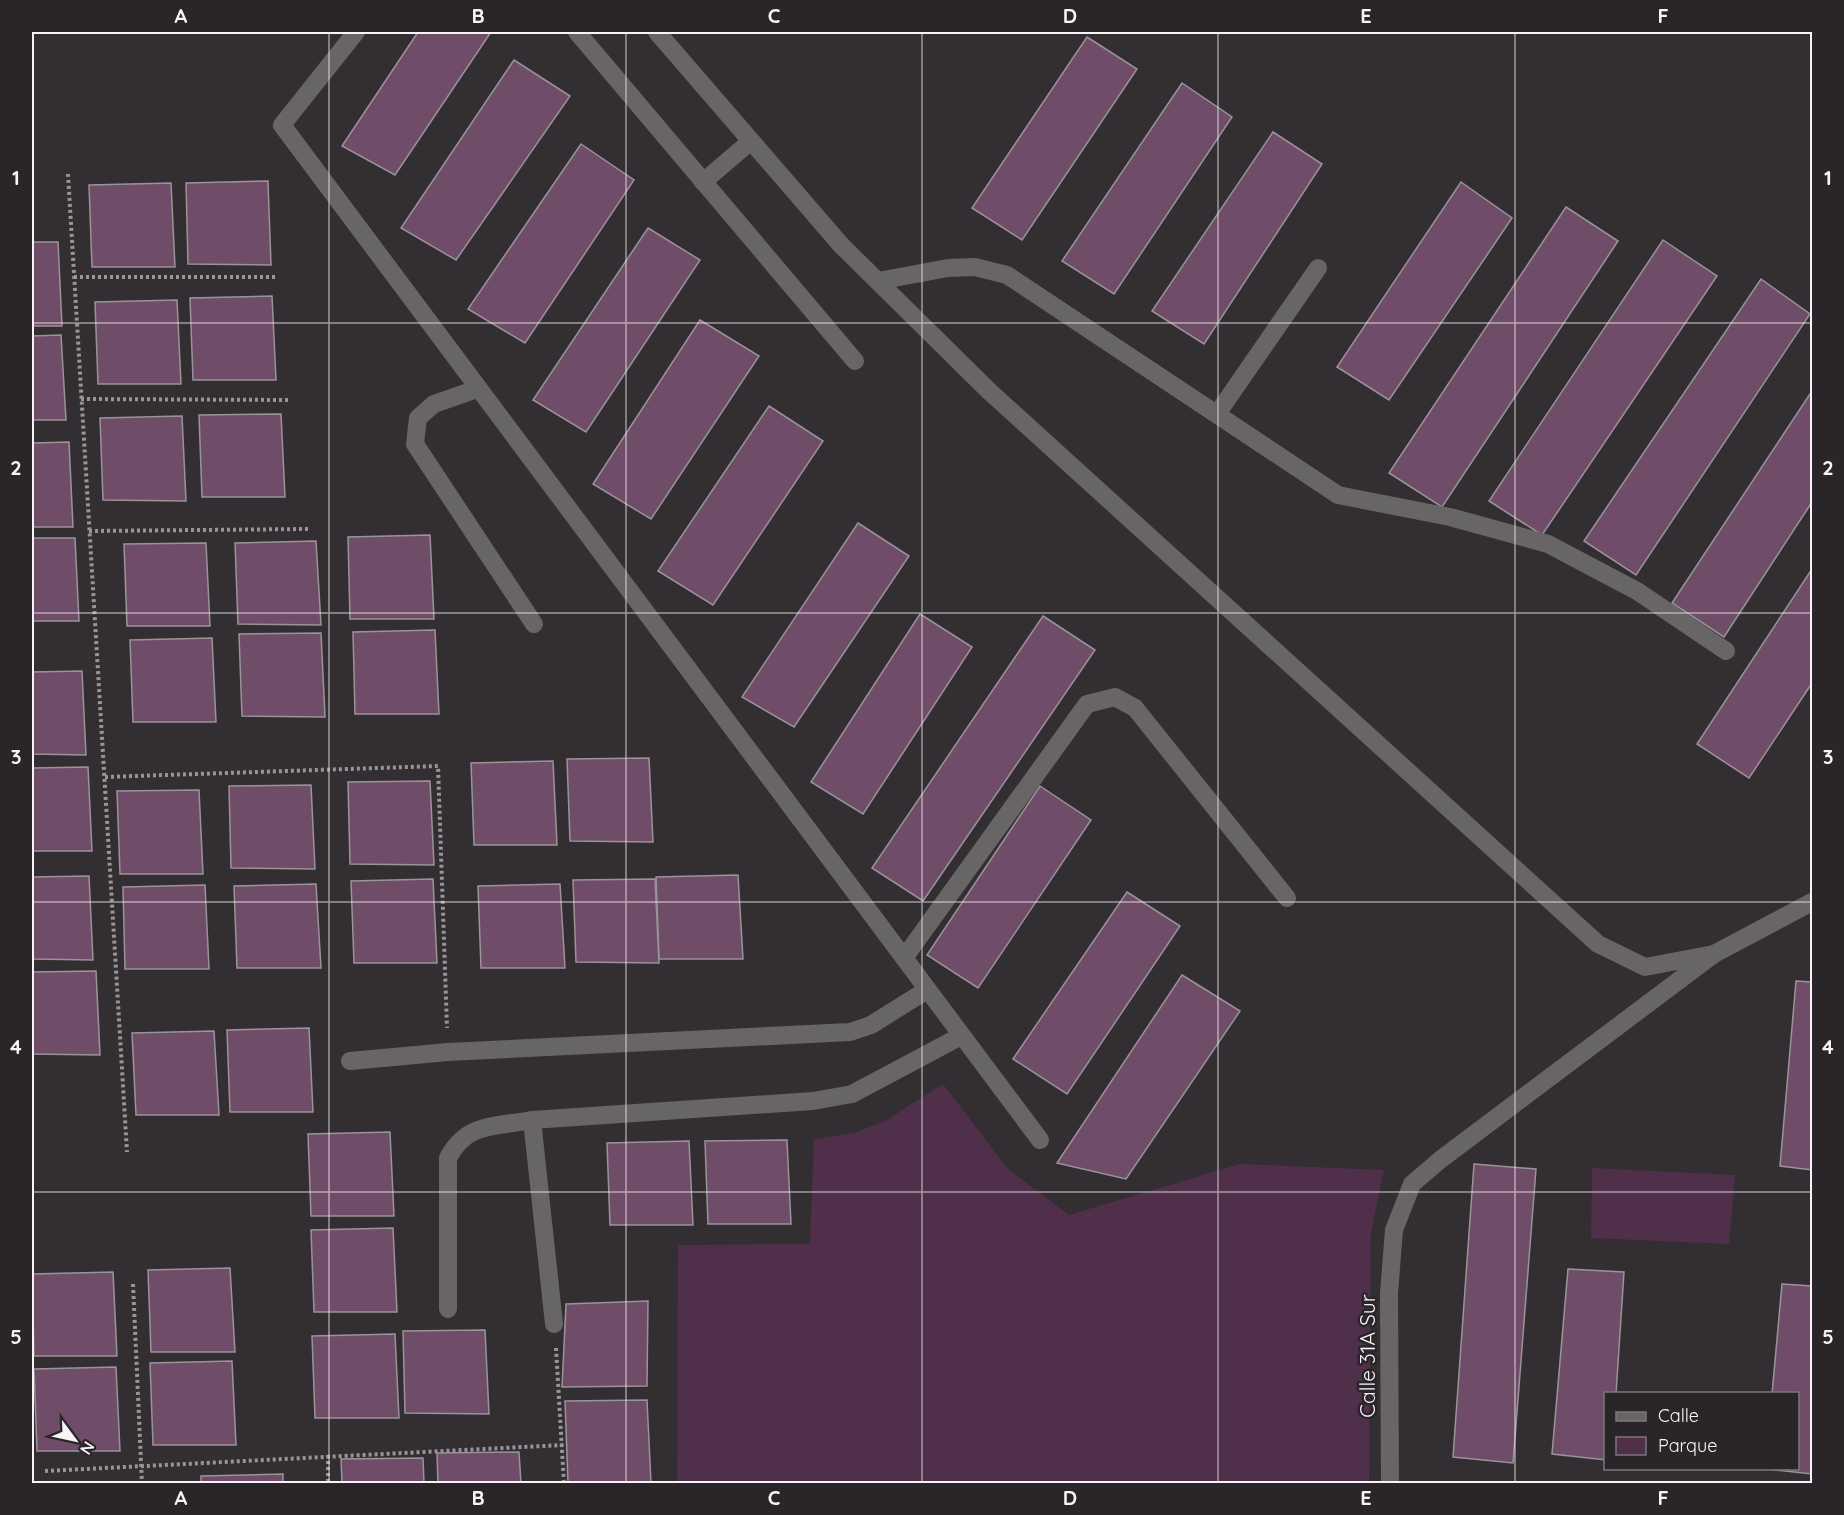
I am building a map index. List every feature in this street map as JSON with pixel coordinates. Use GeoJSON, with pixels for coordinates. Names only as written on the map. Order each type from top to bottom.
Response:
{"type":"FeatureCollection","features":[{"type":"Feature","properties":{"kind":"street"},"geometry":{"type":"LineString","coordinates":[[356,32],[282,126],[1040,1140]]}},
{"type":"Feature","properties":{"kind":"street"},"geometry":{"type":"LineString","coordinates":[[577,32],[855,361]]}},
{"type":"Feature","properties":{"kind":"street"},"geometry":{"type":"LineString","coordinates":[[657,32],[841,245],[1032,431],[1598,944],[1645,966],[1714,954],[1812,902]]}},
{"type":"Feature","properties":{"kind":"street"},"geometry":{"type":"LineString","coordinates":[[703,182],[751,141]]}},
{"type":"Feature","properties":{"kind":"street"},"geometry":{"type":"LineString","coordinates":[[879,281],[948,268],[975,267],[1007,275],[1338,495],[1450,517],[1548,544],[1637,591],[1726,651]]}},
{"type":"Feature","properties":{"kind":"street"},"geometry":{"type":"LineString","coordinates":[[1217,414],[1318,268]]}},
{"type":"Feature","properties":{"kind":"street"},"geometry":{"type":"LineString","coordinates":[[477,388],[434,404],[418,418],[415,444],[534,624]]}},
{"type":"Feature","properties":{"kind":"street"},"geometry":{"type":"LineString","coordinates":[[904,958],[1087,704],[1115,697],[1136,708],[1287,898]]}},
{"type":"Feature","properties":{"kind":"street","name":"Calle 31A Sur"},"geometry":{"type":"LineString","coordinates":[[1390,1484],[1389,1293],[1394,1230],[1412,1184],[1440,1160],[1714,954]]}},
{"type":"Feature","properties":{"kind":"street"},"geometry":{"type":"LineString","coordinates":[[350,1061],[448,1052],[850,1032],[871,1025],[927,990]]}},
{"type":"Feature","properties":{"kind":"street"},"geometry":{"type":"LineString","coordinates":[[448,1310],[448,1158],[456,1143],[469,1132],[532,1120],[813,1101],[842,1096],[852,1094],[961,1036]]}},
{"type":"Feature","properties":{"kind":"street"},"geometry":{"type":"LineString","coordinates":[[532,1120],[554,1324]]}},
{"type":"Feature","properties":{"kind":"path"},"geometry":{"type":"LineString","coordinates":[[68,174],[128,1152]]}},
{"type":"Feature","properties":{"kind":"path"},"geometry":{"type":"LineString","coordinates":[[74,276],[276,277]]}},
{"type":"Feature","properties":{"kind":"path"},"geometry":{"type":"LineString","coordinates":[[81,399],[288,400]]}},
{"type":"Feature","properties":{"kind":"path"},"geometry":{"type":"LineString","coordinates":[[89,531],[308,529]]}},
{"type":"Feature","properties":{"kind":"path"},"geometry":{"type":"LineString","coordinates":[[105,777],[438,766],[448,1052]]}},
{"type":"Feature","properties":{"kind":"path"},"geometry":{"type":"LineString","coordinates":[[133,1284],[142,1484]]}},
{"type":"Feature","properties":{"kind":"path"},"geometry":{"type":"LineString","coordinates":[[554,1324],[564,1484]]}},
{"type":"Feature","properties":{"kind":"path"},"geometry":{"type":"LineString","coordinates":[[45,1471],[563,1445]]}},
{"type":"Feature","properties":{"kind":"path"},"geometry":{"type":"LineString","coordinates":[[328,1455],[328,1484]]}},
{"type":"Feature","properties":{"kind":"green space"},"geometry":{"type":"Polygon","coordinates":[[[943,1084],[1008,1169],[1069,1215],[1240,1164],[1384,1170],[1371,1232],[1369,1483],[677,1483],[678,1245],[810,1244],[814,1139],[854,1133],[885,1121],[943,1084]]]}},
{"type":"Feature","properties":{"kind":"green space"},"geometry":{"type":"Polygon","coordinates":[[[1592,1168],[1735,1175],[1729,1244],[1591,1238],[1592,1168]]]}},
{"type":"Feature","properties":{"kind":"building"},"geometry":{"type":"Polygon","coordinates":[[[418,32],[491,32],[395,175],[342,146],[418,32]]]}},
{"type":"Feature","properties":{"kind":"building"},"geometry":{"type":"Polygon","coordinates":[[[1087,37],[1137,69],[1022,240],[972,208],[1087,37]]]}},
{"type":"Feature","properties":{"kind":"building"},"geometry":{"type":"Polygon","coordinates":[[[514,60],[570,96],[456,260],[401,228],[514,60]]]}},
{"type":"Feature","properties":{"kind":"building"},"geometry":{"type":"Polygon","coordinates":[[[1182,83],[1232,117],[1114,294],[1062,261],[1182,83]]]}},
{"type":"Feature","properties":{"kind":"building"},"geometry":{"type":"Polygon","coordinates":[[[1273,132],[1322,164],[1204,344],[1152,311],[1273,132]]]}},
{"type":"Feature","properties":{"kind":"building"},"geometry":{"type":"Polygon","coordinates":[[[581,144],[634,180],[525,343],[468,309],[581,144]]]}},
{"type":"Feature","properties":{"kind":"building"},"geometry":{"type":"Polygon","coordinates":[[[268,181],[271,265],[188,264],[186,183],[268,181]]]}},
{"type":"Feature","properties":{"kind":"building"},"geometry":{"type":"Polygon","coordinates":[[[1461,182],[1512,218],[1389,400],[1337,367],[1461,182]]]}},
{"type":"Feature","properties":{"kind":"building"},"geometry":{"type":"Polygon","coordinates":[[[171,183],[175,267],[92,267],[89,185],[171,183]]]}},
{"type":"Feature","properties":{"kind":"building"},"geometry":{"type":"Polygon","coordinates":[[[1566,207],[1618,241],[1442,507],[1389,473],[1566,207]]]}},
{"type":"Feature","properties":{"kind":"building"},"geometry":{"type":"Polygon","coordinates":[[[648,228],[700,260],[586,432],[533,400],[648,228]]]}},
{"type":"Feature","properties":{"kind":"building"},"geometry":{"type":"Polygon","coordinates":[[[1663,240],[1717,276],[1542,535],[1489,501],[1663,240]]]}},
{"type":"Feature","properties":{"kind":"building"},"geometry":{"type":"Polygon","coordinates":[[[32,242],[58,242],[62,326],[32,326],[32,242]]]}},
{"type":"Feature","properties":{"kind":"building"},"geometry":{"type":"Polygon","coordinates":[[[1761,279],[1810,314],[1636,575],[1584,541],[1761,279]]]}},
{"type":"Feature","properties":{"kind":"building"},"geometry":{"type":"Polygon","coordinates":[[[272,296],[276,380],[193,380],[190,298],[272,296]]]}},
{"type":"Feature","properties":{"kind":"building"},"geometry":{"type":"Polygon","coordinates":[[[177,300],[181,384],[98,384],[95,302],[177,300]]]}},
{"type":"Feature","properties":{"kind":"building"},"geometry":{"type":"Polygon","coordinates":[[[700,320],[759,356],[651,519],[593,484],[700,320]]]}},
{"type":"Feature","properties":{"kind":"building"},"geometry":{"type":"Polygon","coordinates":[[[61,335],[66,420],[32,420],[32,336],[61,335]]]}},
{"type":"Feature","properties":{"kind":"building"},"geometry":{"type":"Polygon","coordinates":[[[1812,391],[1812,502],[1724,637],[1672,603],[1812,391]]]}},
{"type":"Feature","properties":{"kind":"building"},"geometry":{"type":"Polygon","coordinates":[[[769,406],[823,441],[713,605],[658,571],[769,406]]]}},
{"type":"Feature","properties":{"kind":"building"},"geometry":{"type":"Polygon","coordinates":[[[281,414],[285,497],[202,497],[199,415],[281,414]]]}},
{"type":"Feature","properties":{"kind":"building"},"geometry":{"type":"Polygon","coordinates":[[[182,416],[186,501],[103,500],[100,418],[182,416]]]}},
{"type":"Feature","properties":{"kind":"building"},"geometry":{"type":"Polygon","coordinates":[[[69,442],[73,527],[32,527],[32,443],[69,442]]]}},
{"type":"Feature","properties":{"kind":"building"},"geometry":{"type":"Polygon","coordinates":[[[858,523],[909,556],[794,727],[742,697],[858,523]]]}},
{"type":"Feature","properties":{"kind":"building"},"geometry":{"type":"Polygon","coordinates":[[[430,535],[434,619],[350,619],[348,537],[430,535]]]}},
{"type":"Feature","properties":{"kind":"building"},"geometry":{"type":"Polygon","coordinates":[[[32,538],[75,538],[79,621],[32,621],[32,538]]]}},
{"type":"Feature","properties":{"kind":"building"},"geometry":{"type":"Polygon","coordinates":[[[316,541],[321,625],[238,624],[235,543],[316,541]]]}},
{"type":"Feature","properties":{"kind":"building"},"geometry":{"type":"Polygon","coordinates":[[[206,543],[210,626],[127,626],[124,544],[206,543]]]}},
{"type":"Feature","properties":{"kind":"building"},"geometry":{"type":"Polygon","coordinates":[[[1812,569],[1812,683],[1749,778],[1697,744],[1812,569]]]}},
{"type":"Feature","properties":{"kind":"building"},"geometry":{"type":"Polygon","coordinates":[[[920,614],[972,647],[863,814],[811,782],[920,614]]]}},
{"type":"Feature","properties":{"kind":"building"},"geometry":{"type":"Polygon","coordinates":[[[1043,616],[1095,650],[923,901],[872,868],[1043,616]]]}},
{"type":"Feature","properties":{"kind":"building"},"geometry":{"type":"Polygon","coordinates":[[[435,630],[439,714],[355,714],[353,632],[435,630]]]}},
{"type":"Feature","properties":{"kind":"building"},"geometry":{"type":"Polygon","coordinates":[[[321,633],[325,717],[242,716],[239,634],[321,633]]]}},
{"type":"Feature","properties":{"kind":"building"},"geometry":{"type":"Polygon","coordinates":[[[212,638],[216,722],[133,722],[130,640],[212,638]]]}},
{"type":"Feature","properties":{"kind":"building"},"geometry":{"type":"Polygon","coordinates":[[[82,671],[86,755],[32,754],[32,672],[82,671]]]}},
{"type":"Feature","properties":{"kind":"building"},"geometry":{"type":"Polygon","coordinates":[[[649,758],[653,842],[570,841],[567,759],[649,758]]]}},
{"type":"Feature","properties":{"kind":"building"},"geometry":{"type":"Polygon","coordinates":[[[553,761],[557,845],[474,845],[471,763],[553,761]]]}},
{"type":"Feature","properties":{"kind":"building"},"geometry":{"type":"Polygon","coordinates":[[[88,767],[92,851],[32,851],[32,768],[88,767]]]}},
{"type":"Feature","properties":{"kind":"building"},"geometry":{"type":"Polygon","coordinates":[[[430,781],[434,865],[350,864],[348,782],[430,781]]]}},
{"type":"Feature","properties":{"kind":"building"},"geometry":{"type":"Polygon","coordinates":[[[311,785],[315,869],[231,868],[229,786],[311,785]]]}},
{"type":"Feature","properties":{"kind":"building"},"geometry":{"type":"Polygon","coordinates":[[[1040,786],[1091,820],[978,988],[927,955],[1040,786]]]}},
{"type":"Feature","properties":{"kind":"building"},"geometry":{"type":"Polygon","coordinates":[[[199,790],[203,874],[120,874],[117,791],[199,790]]]}},
{"type":"Feature","properties":{"kind":"building"},"geometry":{"type":"Polygon","coordinates":[[[738,875],[743,959],[659,959],[656,877],[738,875]]]}},
{"type":"Feature","properties":{"kind":"building"},"geometry":{"type":"Polygon","coordinates":[[[89,876],[93,960],[32,959],[32,877],[89,876]]]}},
{"type":"Feature","properties":{"kind":"building"},"geometry":{"type":"Polygon","coordinates":[[[433,879],[437,963],[354,963],[351,881],[433,879]]]}},
{"type":"Feature","properties":{"kind":"building"},"geometry":{"type":"Polygon","coordinates":[[[655,879],[659,963],[576,962],[573,880],[655,879]]]}},
{"type":"Feature","properties":{"kind":"building"},"geometry":{"type":"Polygon","coordinates":[[[316,884],[321,968],[237,968],[234,886],[316,884]]]}},
{"type":"Feature","properties":{"kind":"building"},"geometry":{"type":"Polygon","coordinates":[[[560,884],[565,968],[481,968],[478,886],[560,884]]]}},
{"type":"Feature","properties":{"kind":"building"},"geometry":{"type":"Polygon","coordinates":[[[205,885],[209,969],[125,969],[123,887],[205,885]]]}},
{"type":"Feature","properties":{"kind":"building"},"geometry":{"type":"Polygon","coordinates":[[[1127,892],[1180,926],[1067,1094],[1013,1059],[1127,892]]]}},
{"type":"Feature","properties":{"kind":"building"},"geometry":{"type":"Polygon","coordinates":[[[96,971],[100,1055],[32,1054],[32,972],[96,971]]]}},
{"type":"Feature","properties":{"kind":"building"},"geometry":{"type":"Polygon","coordinates":[[[1182,975],[1240,1011],[1126,1179],[1057,1163],[1182,975]]]}},
{"type":"Feature","properties":{"kind":"building"},"geometry":{"type":"Polygon","coordinates":[[[1796,981],[1812,982],[1812,1170],[1780,1166],[1796,981]]]}},
{"type":"Feature","properties":{"kind":"building"},"geometry":{"type":"Polygon","coordinates":[[[309,1028],[313,1112],[230,1112],[227,1030],[309,1028]]]}},
{"type":"Feature","properties":{"kind":"building"},"geometry":{"type":"Polygon","coordinates":[[[214,1031],[219,1115],[136,1115],[132,1033],[214,1031]]]}},
{"type":"Feature","properties":{"kind":"building"},"geometry":{"type":"Polygon","coordinates":[[[390,1132],[394,1216],[311,1216],[308,1134],[390,1132]]]}},
{"type":"Feature","properties":{"kind":"building"},"geometry":{"type":"Polygon","coordinates":[[[787,1140],[791,1224],[708,1224],[705,1141],[787,1140]]]}},
{"type":"Feature","properties":{"kind":"building"},"geometry":{"type":"Polygon","coordinates":[[[689,1141],[693,1225],[610,1225],[607,1143],[689,1141]]]}},
{"type":"Feature","properties":{"kind":"building"},"geometry":{"type":"Polygon","coordinates":[[[1474,1164],[1536,1169],[1513,1463],[1453,1457],[1474,1164]]]}},
{"type":"Feature","properties":{"kind":"building"},"geometry":{"type":"Polygon","coordinates":[[[393,1228],[397,1312],[314,1312],[311,1230],[393,1228]]]}},
{"type":"Feature","properties":{"kind":"building"},"geometry":{"type":"Polygon","coordinates":[[[230,1268],[235,1352],[151,1352],[148,1270],[230,1268]]]}},
{"type":"Feature","properties":{"kind":"building"},"geometry":{"type":"Polygon","coordinates":[[[1568,1269],[1624,1272],[1616,1392],[1604,1392],[1604,1460],[1552,1454],[1568,1269]]]}},
{"type":"Feature","properties":{"kind":"building"},"geometry":{"type":"Polygon","coordinates":[[[113,1272],[117,1356],[34,1356],[32,1274],[113,1272]]]}},
{"type":"Feature","properties":{"kind":"building"},"geometry":{"type":"Polygon","coordinates":[[[1782,1284],[1812,1286],[1812,1474],[1775,1470],[1799,1470],[1799,1392],[1772,1392],[1782,1284]]]}},
{"type":"Feature","properties":{"kind":"building"},"geometry":{"type":"Polygon","coordinates":[[[648,1301],[647,1386],[562,1387],[566,1304],[648,1301]]]}},
{"type":"Feature","properties":{"kind":"building"},"geometry":{"type":"Polygon","coordinates":[[[485,1330],[489,1414],[405,1413],[403,1331],[485,1330]]]}},
{"type":"Feature","properties":{"kind":"building"},"geometry":{"type":"Polygon","coordinates":[[[395,1334],[399,1418],[315,1418],[312,1336],[395,1334]]]}},
{"type":"Feature","properties":{"kind":"building"},"geometry":{"type":"Polygon","coordinates":[[[232,1361],[236,1445],[153,1445],[150,1363],[232,1361]]]}},
{"type":"Feature","properties":{"kind":"building"},"geometry":{"type":"Polygon","coordinates":[[[116,1367],[120,1451],[37,1451],[34,1369],[116,1367]]]}},
{"type":"Feature","properties":{"kind":"building"},"geometry":{"type":"Polygon","coordinates":[[[647,1400],[651,1483],[568,1483],[565,1401],[647,1400]]]}},
{"type":"Feature","properties":{"kind":"building"},"geometry":{"type":"Polygon","coordinates":[[[519,1452],[521,1484],[438,1484],[437,1453],[519,1452]]]}},
{"type":"Feature","properties":{"kind":"building"},"geometry":{"type":"Polygon","coordinates":[[[423,1458],[424,1484],[342,1484],[341,1459],[423,1458]]]}},
{"type":"Feature","properties":{"kind":"building"},"geometry":{"type":"Polygon","coordinates":[[[283,1474],[283,1484],[201,1484],[201,1476],[283,1474]]]}}]}
